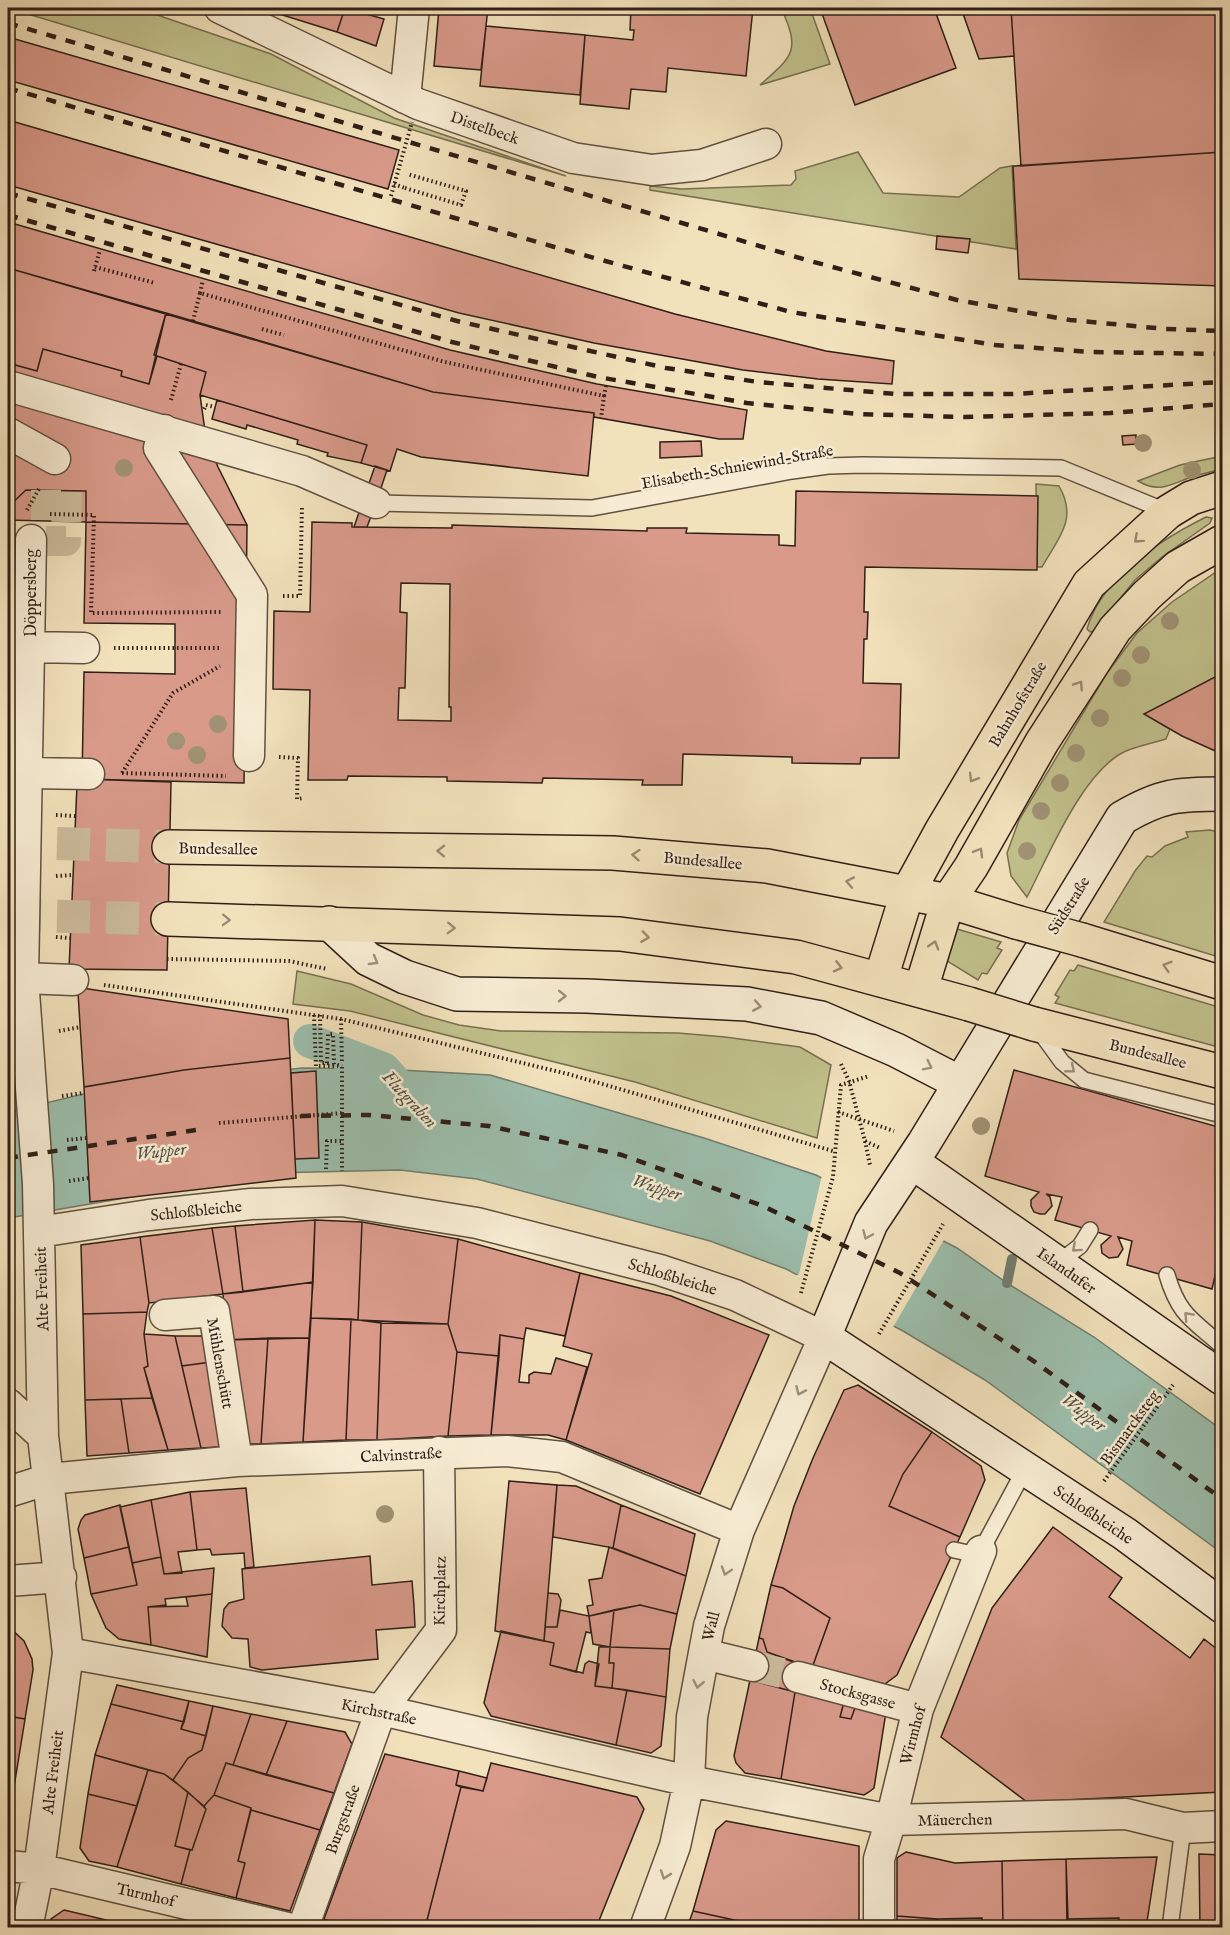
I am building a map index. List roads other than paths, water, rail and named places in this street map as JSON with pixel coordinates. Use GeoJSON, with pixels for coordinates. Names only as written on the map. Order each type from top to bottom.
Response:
{"type":"FeatureCollection","features":[{"type":"Feature","properties":{"kind":"main road","name":"Bahnhofstraße"},"geometry":{"type":"LineString","coordinates":[[881,978],[907,894],[942,830],[1089,584],[1168,512],[1191,498],[1222,488]]}},
{"type":"Feature","properties":{"kind":"main road"},"geometry":{"type":"LineString","coordinates":[[921,989],[948,902],[971,867],[1042,742],[1115,629],[1178,567],[1222,543]]}},
{"type":"Feature","properties":{"kind":"main road","name":"Bundesallee"},"geometry":{"type":"LineString","coordinates":[[169,847],[613,853],[767,866],[948,902],[1222,983]]}},
{"type":"Feature","properties":{"kind":"main road","name":"Bundesallee"},"geometry":{"type":"LineString","coordinates":[[168,919],[620,934],[796,957],[921,989],[1034,1024],[1222,1072]]}},
{"type":"Feature","properties":{"kind":"street","name":"Distelbeck"},"geometry":{"type":"LineString","coordinates":[[220,8],[409,110],[573,158],[652,170],[702,165],[766,144]]}},
{"type":"Feature","properties":{"kind":"street"},"geometry":{"type":"LineString","coordinates":[[409,110],[414,8]]}},
{"type":"Feature","properties":{"kind":"street"},"geometry":{"type":"LineString","coordinates":[[8,386],[164,430],[306,492],[376,503]]}},
{"type":"Feature","properties":{"kind":"street"},"geometry":{"type":"LineString","coordinates":[[164,430],[159,448],[252,595],[249,756]]}},
{"type":"Feature","properties":{"kind":"street"},"geometry":{"type":"LineString","coordinates":[[8,433],[55,459]]}},
{"type":"Feature","properties":{"kind":"street","name":"Döppersberg"},"geometry":{"type":"LineString","coordinates":[[29,706],[31,527]]}},
{"type":"Feature","properties":{"kind":"street","name":"Döppersberg"},"geometry":{"type":"LineString","coordinates":[[30,647],[84,648]]}},
{"type":"Feature","properties":{"kind":"street","name":"Alte Freiheit"},"geometry":{"type":"LineString","coordinates":[[27,1928],[39,1869],[68,1653],[44,1436],[33,1095],[18,984],[29,706]]}},
{"type":"Feature","properties":{"kind":"street"},"geometry":{"type":"LineString","coordinates":[[28,773],[89,774]]}},
{"type":"Feature","properties":{"kind":"street","name":"Südstraße"},"geometry":{"type":"LineString","coordinates":[[960,1083],[1122,818],[1160,798],[1185,794],[1222,794]]}},
{"type":"Feature","properties":{"kind":"street"},"geometry":{"type":"LineString","coordinates":[[329,923],[368,959],[405,977],[457,994],[587,996],[747,1004],[821,1018],[896,1050],[960,1083],[901,1166]]}},
{"type":"Feature","properties":{"kind":"street"},"geometry":{"type":"LineString","coordinates":[[18,984],[73,981]]}},
{"type":"Feature","properties":{"kind":"street","name":"Islandufer"},"geometry":{"type":"LineString","coordinates":[[901,1166],[1058,1263],[1222,1377]]}},
{"type":"Feature","properties":{"kind":"street","name":"Wall"},"geometry":{"type":"LineString","coordinates":[[645,1928],[675,1846],[689,1781],[692,1717],[709,1626],[739,1530],[872,1223],[901,1166]]}},
{"type":"Feature","properties":{"kind":"street","name":"Schloßbleiche"},"geometry":{"type":"LineString","coordinates":[[39,1227],[251,1204],[342,1201],[477,1223],[660,1270],[827,1329],[1025,1468],[1125,1534],[1222,1606]]}},
{"type":"Feature","properties":{"kind":"street","name":"Mühlenschütt"},"geometry":{"type":"LineString","coordinates":[[165,1315],[214,1311],[237,1461]]}},
{"type":"Feature","properties":{"kind":"street"},"geometry":{"type":"LineString","coordinates":[[8,1404],[44,1436]]}},
{"type":"Feature","properties":{"kind":"street","name":"Calvinstraße"},"geometry":{"type":"LineString","coordinates":[[8,1492],[49,1479],[237,1461],[507,1451],[562,1457],[739,1530]]}},
{"type":"Feature","properties":{"kind":"street","name":"Kirchplatz"},"geometry":{"type":"LineString","coordinates":[[381,1710],[441,1630],[440,1452]]}},
{"type":"Feature","properties":{"kind":"street","name":"Wirmhof"},"geometry":{"type":"LineString","coordinates":[[879,1928],[879,1859],[891,1820],[918,1709],[968,1551]]}},
{"type":"Feature","properties":{"kind":"street"},"geometry":{"type":"LineString","coordinates":[[8,1581],[61,1577]]}},
{"type":"Feature","properties":{"kind":"street","name":"Kirchstraße"},"geometry":{"type":"LineString","coordinates":[[68,1653],[381,1710],[689,1781]]}},
{"type":"Feature","properties":{"kind":"street"},"geometry":{"type":"LineString","coordinates":[[704,1654],[753,1666]]}},
{"type":"Feature","properties":{"kind":"street","name":"Stocksgasse"},"geometry":{"type":"LineString","coordinates":[[798,1677],[918,1709]]}},
{"type":"Feature","properties":{"kind":"street","name":"Burgstraße"},"geometry":{"type":"LineString","coordinates":[[303,1928],[381,1710]]}},
{"type":"Feature","properties":{"kind":"street","name":"Mäuerchen"},"geometry":{"type":"LineString","coordinates":[[689,1781],[891,1820],[1126,1814],[1182,1828],[1222,1826]]}},
{"type":"Feature","properties":{"kind":"street","name":"Turmhof"},"geometry":{"type":"LineString","coordinates":[[8,1866],[39,1869],[288,1928]]}},
{"type":"Feature","properties":{"kind":"lane","name":"Elisabeth-Schniewind-Straße"},"geometry":{"type":"LineString","coordinates":[[376,503],[592,508],[792,471],[828,466],[863,465],[1060,468],[1168,512]]}},
{"type":"Feature","properties":{"kind":"lane"},"geometry":{"type":"LineString","coordinates":[[1034,1024],[1062,1062],[1084,1080],[1220,1118]]}},
{"type":"Feature","properties":{"kind":"lane"},"geometry":{"type":"LineString","coordinates":[[1058,1263],[1080,1246],[1089,1230]]}},
{"type":"Feature","properties":{"kind":"lane"},"geometry":{"type":"LineString","coordinates":[[1167,1275],[1174,1299],[1188,1318],[1222,1346]]}},
{"type":"Feature","properties":{"kind":"lane","name":"Wirmhof"},"geometry":{"type":"LineString","coordinates":[[968,1551],[1025,1468]]}},
{"type":"Feature","properties":{"kind":"lane"},"geometry":{"type":"LineString","coordinates":[[1170,1928],[1182,1828]]}},
{"type":"Feature","properties":{"kind":"water","name":"Wupper"},"geometry":{"type":"Polygon","coordinates":[[[302,1068],[383,1069],[490,1075],[704,1138],[816,1175],[957,1248],[1007,1283],[1094,1337],[1222,1430],[1222,1553],[985,1380],[903,1331],[786,1269],[710,1241],[477,1179],[400,1170],[270,1173],[8,1218],[8,1112],[92,1092],[302,1068]]]}},
{"type":"Feature","properties":{"kind":"waterway","name":"Flutgraben"},"geometry":{"type":"LineString","coordinates":[[310,1041],[383,1069],[415,1104]]}},
{"type":"Feature","properties":{"kind":"waterway"},"geometry":{"type":"LineString","coordinates":[[1007,1283],[1012,1259]]}},
{"type":"Feature","properties":{"kind":"tunnel"},"geometry":{"type":"LineString","coordinates":[[46,490],[46,541],[66,541],[67,491]]}},
{"type":"Feature","properties":{"kind":"tunnel"},"geometry":{"type":"LineString","coordinates":[[8,842],[169,847]]}},
{"type":"Feature","properties":{"kind":"tunnel"},"geometry":{"type":"LineString","coordinates":[[8,915],[168,919]]}},
{"type":"Feature","properties":{"kind":"tunnel"},"geometry":{"type":"LineString","coordinates":[[753,1666],[798,1677]]}},
{"type":"Feature","properties":{"kind":"railway"},"geometry":{"type":"LineString","coordinates":[[8,23],[810,261],[957,300],[1070,320],[1166,329],[1222,331]]}},
{"type":"Feature","properties":{"kind":"railway"},"geometry":{"type":"LineString","coordinates":[[8,88],[558,248],[791,312],[995,345],[1091,352],[1222,354]]}},
{"type":"Feature","properties":{"kind":"railway"},"geometry":{"type":"LineString","coordinates":[[8,193],[457,321],[666,368],[758,382],[895,394],[1013,394],[1222,382]]}},
{"type":"Feature","properties":{"kind":"railway"},"geometry":{"type":"LineString","coordinates":[[8,215],[452,342],[598,377],[747,403],[858,414],[964,417],[1110,413],[1222,404]]}},
{"type":"Feature","properties":{"kind":"railway"},"geometry":{"type":"LineString","coordinates":[[301,1116],[369,1115],[489,1126],[622,1155],[763,1206],[900,1273],[1035,1362],[1222,1499]]}},
{"type":"Feature","properties":{"kind":"railway"},"geometry":{"type":"LineString","coordinates":[[8,1158],[196,1130]]}}]}
